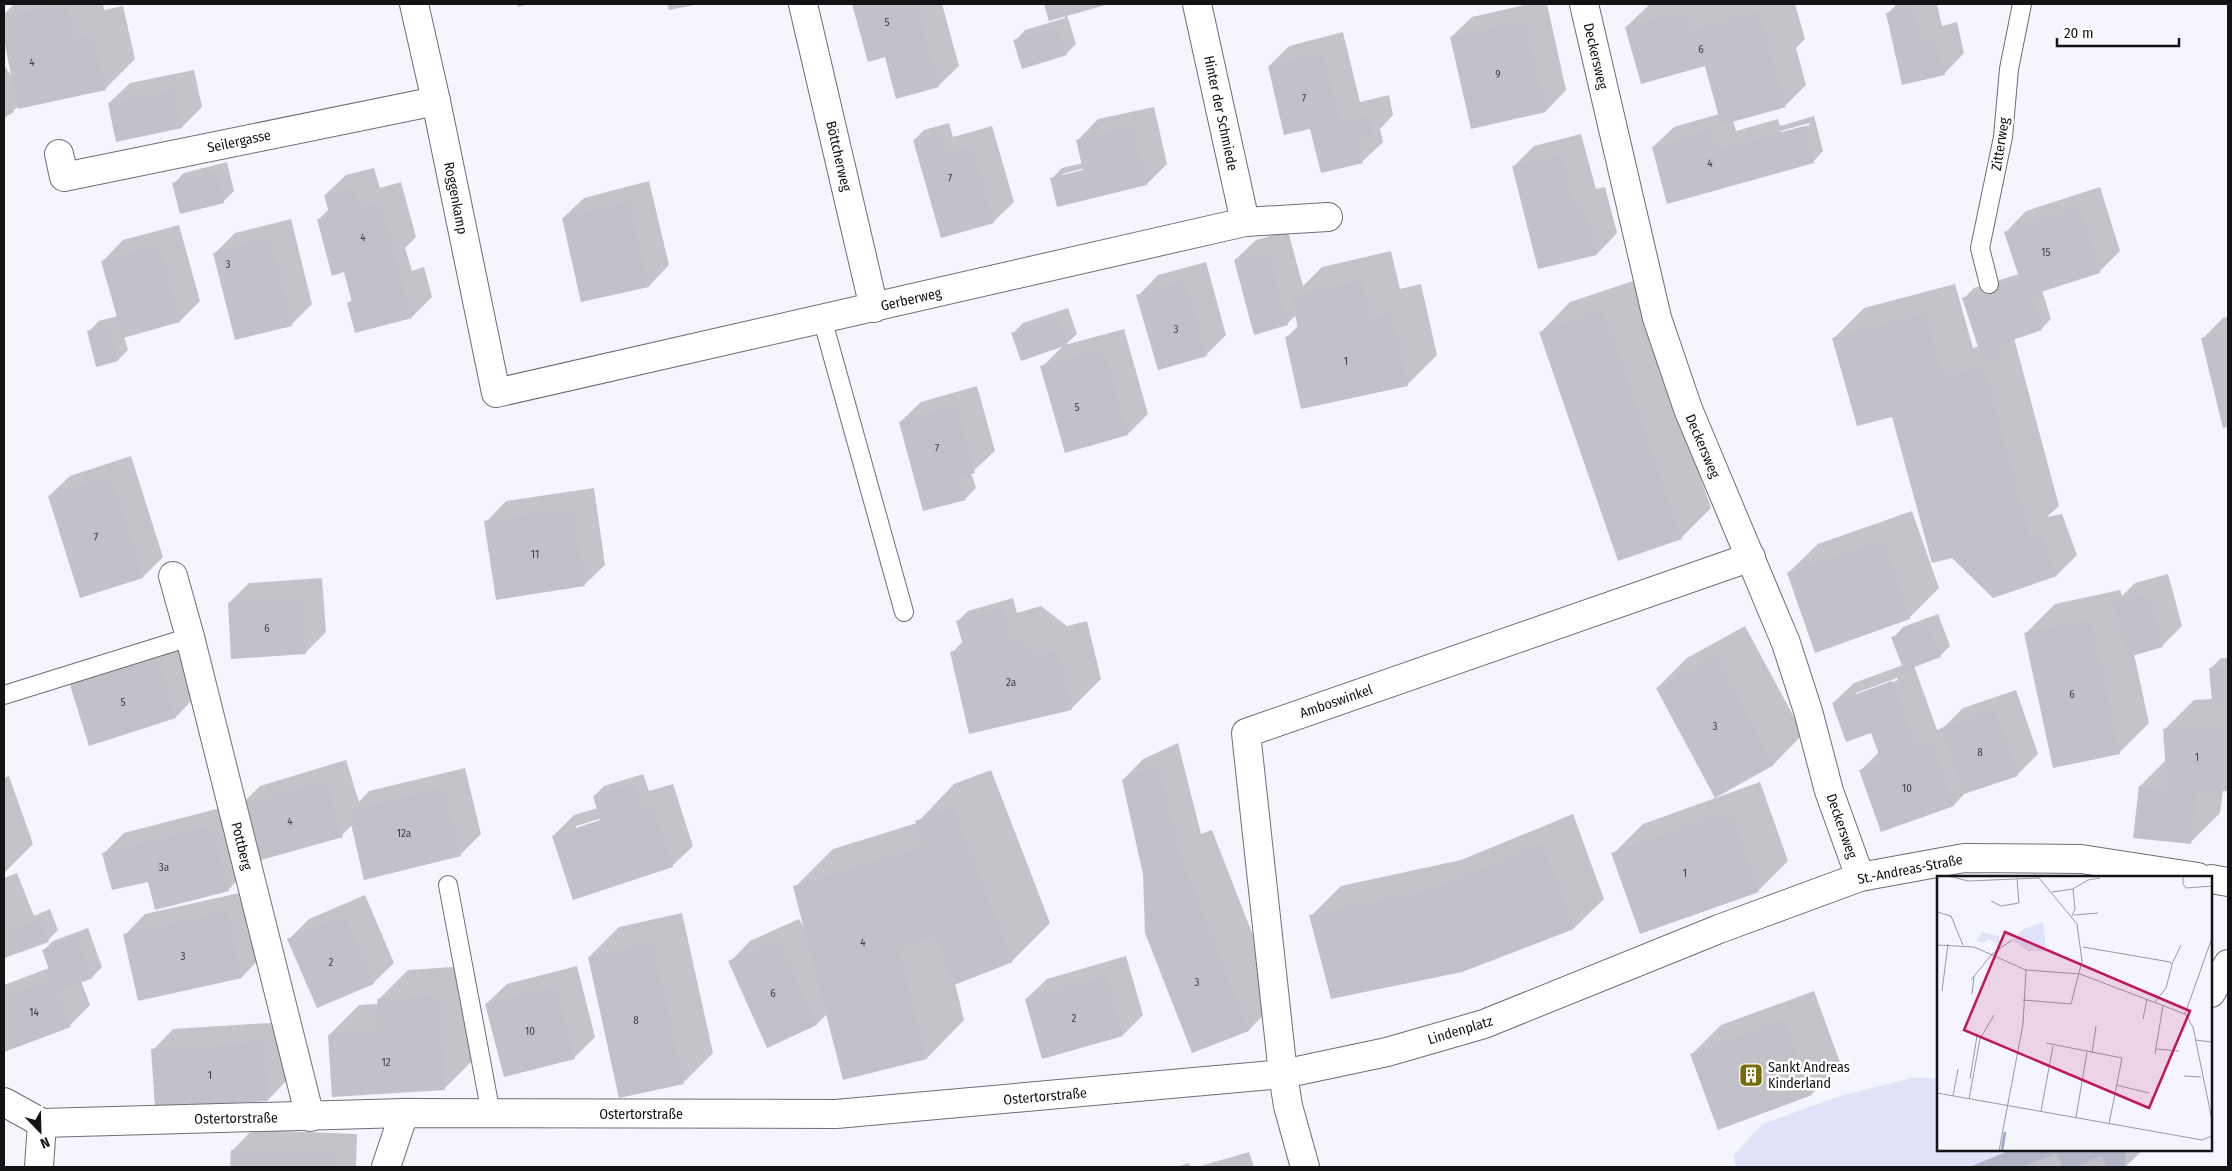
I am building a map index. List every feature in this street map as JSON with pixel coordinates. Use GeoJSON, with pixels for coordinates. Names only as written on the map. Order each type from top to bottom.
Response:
{"type":"FeatureCollection","features":[{"type":"Feature","properties":{"kind":"street","name":"Roggenkamp"},"geometry":{"type":"LineString","coordinates":[[414,4],[436,101],[496,393]]}},
{"type":"Feature","properties":{"kind":"street","name":"Böttcherweg"},"geometry":{"type":"LineString","coordinates":[[803,4],[874,308]]}},
{"type":"Feature","properties":{"kind":"street","name":"Hinter der Schmiede"},"geometry":{"type":"LineString","coordinates":[[1196,4],[1245,222]]}},
{"type":"Feature","properties":{"kind":"street","name":"Deckersweg"},"geometry":{"type":"LineString","coordinates":[[1584,4],[1657,318],[1688,410],[1786,643],[1808,711],[1829,791],[1860,877]]}},
{"type":"Feature","properties":{"kind":"street","name":"Seilergasse"},"geometry":{"type":"LineString","coordinates":[[60,154],[64,177],[436,101]]}},
{"type":"Feature","properties":{"kind":"street","name":"Gerberweg"},"geometry":{"type":"LineString","coordinates":[[496,393],[1245,222],[1328,217]]}},
{"type":"Feature","properties":{"kind":"street","name":"Amboswinkel"},"geometry":{"type":"LineString","coordinates":[[1283,1074],[1246,733],[1751,557]]}},
{"type":"Feature","properties":{"kind":"street","name":"Pottberg"},"geometry":{"type":"LineString","coordinates":[[172,576],[190,637],[310,1116]]}},
{"type":"Feature","properties":{"kind":"street","name":"St.-Andreas-Straße"},"geometry":{"type":"LineString","coordinates":[[1718,929],[1860,877],[1964,858],[2081,859],[2192,876]]}},
{"type":"Feature","properties":{"kind":"street"},"geometry":{"type":"LineString","coordinates":[[2212,879],[2228,882]]}},
{"type":"Feature","properties":{"kind":"street","name":"Lindenplatz"},"geometry":{"type":"LineString","coordinates":[[1283,1074],[1387,1052],[1484,1024],[1718,929]]}},
{"type":"Feature","properties":{"kind":"street"},"geometry":{"type":"LineString","coordinates":[[2212,991],[2228,964]]}},
{"type":"Feature","properties":{"kind":"street","name":"Ostertorstraße"},"geometry":{"type":"LineString","coordinates":[[42,1124],[404,1113],[836,1114],[1283,1074]]}},
{"type":"Feature","properties":{"kind":"street"},"geometry":{"type":"LineString","coordinates":[[1283,1074],[1288,1106],[1305,1167]]}},
{"type":"Feature","properties":{"kind":"street"},"geometry":{"type":"LineString","coordinates":[[4,1102],[42,1124],[39,1167]]}},
{"type":"Feature","properties":{"kind":"street"},"geometry":{"type":"LineString","coordinates":[[386,1167],[404,1113]]}},
{"type":"Feature","properties":{"kind":"lane","name":"Zitterweg"},"geometry":{"type":"LineString","coordinates":[[1989,284],[1980,248],[2003,137],[2009,69],[2022,4]]}},
{"type":"Feature","properties":{"kind":"lane"},"geometry":{"type":"LineString","coordinates":[[822,318],[904,612]]}},
{"type":"Feature","properties":{"kind":"lane"},"geometry":{"type":"LineString","coordinates":[[4,695],[190,637]]}},
{"type":"Feature","properties":{"kind":"lane"},"geometry":{"type":"LineString","coordinates":[[448,885],[491,1114]]}},
{"type":"Feature","properties":{"kind":"shaded area"},"geometry":{"type":"Polygon","coordinates":[[[1912,1078],[1937,1078],[1937,1151],[2126,1151],[2124,1167],[1736,1167],[1734,1155],[1762,1124],[1840,1096],[1912,1078]]]}},
{"type":"Feature","properties":{"kind":"building"},"geometry":{"type":"Polygon","coordinates":[[[67,4],[74,39],[94,35],[106,90],[18,109],[4,40],[4,16],[67,4]]]}},
{"type":"Feature","properties":{"kind":"building"},"geometry":{"type":"Polygon","coordinates":[[[517,4],[529,4],[518,7],[517,4]]]}},
{"type":"Feature","properties":{"kind":"building"},"geometry":{"type":"Polygon","coordinates":[[[667,4],[694,4],[694,5],[669,10],[667,4]]]}},
{"type":"Feature","properties":{"kind":"building"},"geometry":{"type":"Polygon","coordinates":[[[852,4],[916,4],[939,87],[896,99],[885,57],[868,62],[852,4]]]}},
{"type":"Feature","properties":{"kind":"building"},"geometry":{"type":"Polygon","coordinates":[[[1044,4],[1109,4],[1049,21],[1044,4]]]}},
{"type":"Feature","properties":{"kind":"building"},"geometry":{"type":"Polygon","coordinates":[[[1896,4],[1915,4],[1897,9],[1896,4]]]}},
{"type":"Feature","properties":{"kind":"building"},"geometry":{"type":"Polygon","coordinates":[[[1912,7],[1922,45],[1936,41],[1945,75],[1902,85],[1886,13],[1912,7]]]}},
{"type":"Feature","properties":{"kind":"building"},"geometry":{"type":"Polygon","coordinates":[[[1684,11],[1690,31],[1759,11],[1786,107],[1721,125],[1705,66],[1641,84],[1625,27],[1684,11]]]}},
{"type":"Feature","properties":{"kind":"building"},"geometry":{"type":"Polygon","coordinates":[[[1525,20],[1546,112],[1471,129],[1450,37],[1525,20]]]}},
{"type":"Feature","properties":{"kind":"building"},"geometry":{"type":"Polygon","coordinates":[[[1058,26],[1067,55],[1022,69],[1013,40],[1058,26]]]}},
{"type":"Feature","properties":{"kind":"building"},"geometry":{"type":"Polygon","coordinates":[[[1323,52],[1340,122],[1369,115],[1374,136],[1357,140],[1363,163],[1321,173],[1310,129],[1284,135],[1268,66],[1323,52]]]}},
{"type":"Feature","properties":{"kind":"building"},"geometry":{"type":"Polygon","coordinates":[[[174,90],[182,128],[116,142],[108,103],[174,90]]]}},
{"type":"Feature","properties":{"kind":"building"},"geometry":{"type":"Polygon","coordinates":[[[4,91],[14,112],[4,118],[4,91]]]}},
{"type":"Feature","properties":{"kind":"building"},"geometry":{"type":"Polygon","coordinates":[[[1133,126],[1147,185],[1057,207],[1050,178],[1083,170],[1076,140],[1133,126]]]}},
{"type":"Feature","properties":{"kind":"building"},"geometry":{"type":"Polygon","coordinates":[[[1804,126],[1814,163],[1667,204],[1652,147],[1710,130],[1716,150],[1804,126]]]}},
{"type":"Feature","properties":{"kind":"building"},"geometry":{"type":"Polygon","coordinates":[[[939,132],[945,153],[972,146],[994,223],[941,238],[913,140],[939,132]]]}},
{"type":"Feature","properties":{"kind":"building"},"geometry":{"type":"Polygon","coordinates":[[[1561,154],[1575,209],[1585,207],[1597,255],[1538,269],[1512,166],[1561,154]]]}},
{"type":"Feature","properties":{"kind":"building"},"geometry":{"type":"Polygon","coordinates":[[[217,171],[224,203],[180,214],[172,183],[217,171]]]}},
{"type":"Feature","properties":{"kind":"building"},"geometry":{"type":"Polygon","coordinates":[[[354,187],[360,208],[380,202],[412,318],[355,333],[347,303],[352,302],[344,272],[332,276],[317,219],[330,216],[324,195],[354,187]]]}},
{"type":"Feature","properties":{"kind":"building"},"geometry":{"type":"Polygon","coordinates":[[[629,201],[649,287],[581,302],[562,218],[629,201]]]}},
{"type":"Feature","properties":{"kind":"building"},"geometry":{"type":"Polygon","coordinates":[[[2080,207],[2100,273],[2031,295],[2042,330],[1998,345],[2001,356],[1983,362],[1962,298],[2020,280],[2004,232],[2080,207]]]}},
{"type":"Feature","properties":{"kind":"building"},"geometry":{"type":"Polygon","coordinates":[[[270,238],[292,326],[235,340],[213,253],[270,238]]]}},
{"type":"Feature","properties":{"kind":"building"},"geometry":{"type":"Polygon","coordinates":[[[159,244],[180,322],[123,338],[101,261],[159,244]]]}},
{"type":"Feature","properties":{"kind":"building"},"geometry":{"type":"Polygon","coordinates":[[[1268,251],[1288,325],[1254,335],[1234,260],[1268,251]]]}},
{"type":"Feature","properties":{"kind":"building"},"geometry":{"type":"Polygon","coordinates":[[[1362,280],[1370,318],[1392,313],[1408,386],[1301,409],[1285,337],[1299,333],[1291,296],[1362,280]]]}},
{"type":"Feature","properties":{"kind":"building"},"geometry":{"type":"Polygon","coordinates":[[[1185,281],[1207,356],[1158,370],[1136,295],[1185,281]]]}},
{"type":"Feature","properties":{"kind":"building"},"geometry":{"type":"Polygon","coordinates":[[[1603,310],[1682,539],[1618,561],[1539,332],[1603,310]]]}},
{"type":"Feature","properties":{"kind":"building"},"geometry":{"type":"Polygon","coordinates":[[[1926,313],[1943,377],[1984,366],[2030,536],[2041,534],[2057,576],[1993,598],[1952,558],[1932,563],[1892,417],[1857,426],[1832,338],[1926,313]]]}},
{"type":"Feature","properties":{"kind":"building"},"geometry":{"type":"Polygon","coordinates":[[[1057,317],[1067,345],[1021,361],[1011,333],[1057,317]]]}},
{"type":"Feature","properties":{"kind":"building"},"geometry":{"type":"Polygon","coordinates":[[[109,325],[118,361],[96,367],[87,331],[109,325]]]}},
{"type":"Feature","properties":{"kind":"building"},"geometry":{"type":"Polygon","coordinates":[[[2228,331],[2228,427],[2223,428],[2201,338],[2228,331]]]}},
{"type":"Feature","properties":{"kind":"building"},"geometry":{"type":"Polygon","coordinates":[[[1104,348],[1128,435],[1065,453],[1040,366],[1104,348]]]}},
{"type":"Feature","properties":{"kind":"building"},"geometry":{"type":"Polygon","coordinates":[[[957,406],[975,473],[960,477],[966,500],[923,511],[899,422],[957,406]]]}},
{"type":"Feature","properties":{"kind":"building"},"geometry":{"type":"Polygon","coordinates":[[[111,476],[143,578],[80,598],[48,496],[111,476]]]}},
{"type":"Feature","properties":{"kind":"building"},"geometry":{"type":"Polygon","coordinates":[[[573,508],[585,586],[496,600],[484,521],[573,508]]]}},
{"type":"Feature","properties":{"kind":"building"},"geometry":{"type":"Polygon","coordinates":[[[1883,540],[1910,619],[1815,653],[1787,573],[1883,540]]]}},
{"type":"Feature","properties":{"kind":"building"},"geometry":{"type":"Polygon","coordinates":[[[2147,593],[2163,647],[2128,657],[2113,603],[2147,593]]]}},
{"type":"Feature","properties":{"kind":"building"},"geometry":{"type":"Polygon","coordinates":[[[302,598],[306,654],[231,659],[228,603],[302,598]]]}},
{"type":"Feature","properties":{"kind":"building"},"geometry":{"type":"Polygon","coordinates":[[[1003,608],[1011,636],[1036,655],[1057,650],[1072,710],[969,734],[950,652],[964,648],[956,621],[1003,608]]]}},
{"type":"Feature","properties":{"kind":"building"},"geometry":{"type":"Polygon","coordinates":[[[2091,619],[2120,754],[2053,768],[2024,633],[2091,619]]]}},
{"type":"Feature","properties":{"kind":"building"},"geometry":{"type":"Polygon","coordinates":[[[1928,624],[1941,657],[1904,671],[1891,637],[1928,624]]]}},
{"type":"Feature","properties":{"kind":"building"},"geometry":{"type":"Polygon","coordinates":[[[1715,655],[1774,765],[1715,798],[1656,688],[1715,655]]]}},
{"type":"Feature","properties":{"kind":"building"},"geometry":{"type":"Polygon","coordinates":[[[157,658],[176,718],[89,746],[70,685],[157,658]]]}},
{"type":"Feature","properties":{"kind":"building"},"geometry":{"type":"Polygon","coordinates":[[[2228,667],[2228,701],[2212,702],[2209,668],[2228,667]]]}},
{"type":"Feature","properties":{"kind":"building"},"geometry":{"type":"Polygon","coordinates":[[[1892,681],[1916,750],[1932,744],[1954,806],[1881,832],[1859,770],[1882,762],[1871,733],[1846,742],[1832,703],[1892,681]]]}},
{"type":"Feature","properties":{"kind":"building"},"geometry":{"type":"Polygon","coordinates":[[[1995,710],[2018,776],[1964,794],[1942,728],[1995,710]]]}},
{"type":"Feature","properties":{"kind":"building"},"geometry":{"type":"Polygon","coordinates":[[[2228,725],[2228,791],[2197,792],[2191,844],[2133,838],[2139,786],[2167,789],[2163,729],[2228,725]]]}},
{"type":"Feature","properties":{"kind":"building"},"geometry":{"type":"Polygon","coordinates":[[[1158,763],[1182,859],[1249,1031],[1192,1053],[1145,933],[1143,874],[1122,780],[1158,763]]]}},
{"type":"Feature","properties":{"kind":"building"},"geometry":{"type":"Polygon","coordinates":[[[326,780],[343,837],[254,862],[238,806],[326,780]]]}},
{"type":"Feature","properties":{"kind":"building"},"geometry":{"type":"Polygon","coordinates":[[[633,783],[641,807],[652,803],[673,867],[573,900],[552,836],[600,820],[593,796],[633,783]]]}},
{"type":"Feature","properties":{"kind":"building"},"geometry":{"type":"Polygon","coordinates":[[[444,787],[461,856],[364,880],[348,811],[444,787]]]}},
{"type":"Feature","properties":{"kind":"building"},"geometry":{"type":"Polygon","coordinates":[[[953,807],[1013,962],[954,985],[936,936],[899,947],[927,1059],[843,1080],[793,886],[923,847],[915,821],[953,807]]]}},
{"type":"Feature","properties":{"kind":"building"},"geometry":{"type":"Polygon","coordinates":[[[1730,811],[1759,892],[1640,934],[1611,853],[1730,811]]]}},
{"type":"Feature","properties":{"kind":"building"},"geometry":{"type":"Polygon","coordinates":[[[212,825],[229,891],[155,910],[148,882],[112,890],[102,853],[212,825]]]}},
{"type":"Feature","properties":{"kind":"building"},"geometry":{"type":"Polygon","coordinates":[[[1543,843],[1574,929],[1462,972],[1331,999],[1309,915],[1430,890],[1543,843]]]}},
{"type":"Feature","properties":{"kind":"building"},"geometry":{"type":"Polygon","coordinates":[[[4,911],[11,930],[40,919],[49,942],[4,958],[4,911]]]}},
{"type":"Feature","properties":{"kind":"building"},"geometry":{"type":"Polygon","coordinates":[[[228,911],[242,978],[138,1001],[123,934],[228,911]]]}},
{"type":"Feature","properties":{"kind":"building"},"geometry":{"type":"Polygon","coordinates":[[[345,915],[374,984],[317,1008],[287,939],[345,915]]]}},
{"type":"Feature","properties":{"kind":"building"},"geometry":{"type":"Polygon","coordinates":[[[78,937],[93,978],[57,992],[71,1027],[4,1052],[4,997],[52,978],[42,950],[78,937]]]}},
{"type":"Feature","properties":{"kind":"building"},"geometry":{"type":"Polygon","coordinates":[[[778,939],[817,1025],[767,1048],[728,961],[778,939]]]}},
{"type":"Feature","properties":{"kind":"building"},"geometry":{"type":"Polygon","coordinates":[[[653,942],[684,1084],[619,1098],[588,957],[653,942]]]}},
{"type":"Feature","properties":{"kind":"building"},"geometry":{"type":"Polygon","coordinates":[[[1106,976],[1123,1036],[1042,1059],[1025,999],[1106,976]]]}},
{"type":"Feature","properties":{"kind":"building"},"geometry":{"type":"Polygon","coordinates":[[[556,986],[575,1059],[504,1077],[485,1004],[556,986]]]}},
{"type":"Feature","properties":{"kind":"building"},"geometry":{"type":"Polygon","coordinates":[[[439,995],[445,1090],[332,1097],[328,1035],[379,1031],[377,999],[439,995]]]}},
{"type":"Feature","properties":{"kind":"building","name":"Sankt Andreas Kinderland"},"geometry":{"type":"Polygon","coordinates":[[[1785,1019],[1812,1095],[1718,1130],[1690,1054],[1785,1019]]]}},
{"type":"Feature","properties":{"kind":"building"},"geometry":{"type":"Polygon","coordinates":[[[265,1042],[268,1101],[155,1108],[151,1049],[265,1042]]]}},
{"type":"Feature","properties":{"kind":"building"},"geometry":{"type":"Polygon","coordinates":[[[231,1150],[337,1155],[337,1167],[230,1167],[231,1150]]]}},
{"type":"Feature","properties":{"kind":"building"},"geometry":{"type":"Polygon","coordinates":[[[2057,1153],[2062,1167],[2021,1167],[2057,1153]]]}},
{"type":"Feature","properties":{"kind":"building"},"geometry":{"type":"Polygon","coordinates":[[[2102,1156],[2106,1167],[2075,1167],[2102,1156]]]}},
{"type":"Feature","properties":{"kind":"place","name":"Sankt Andreas Kinderland"},"geometry":{"type":"Point","coordinates":[1751,1075]}}]}
